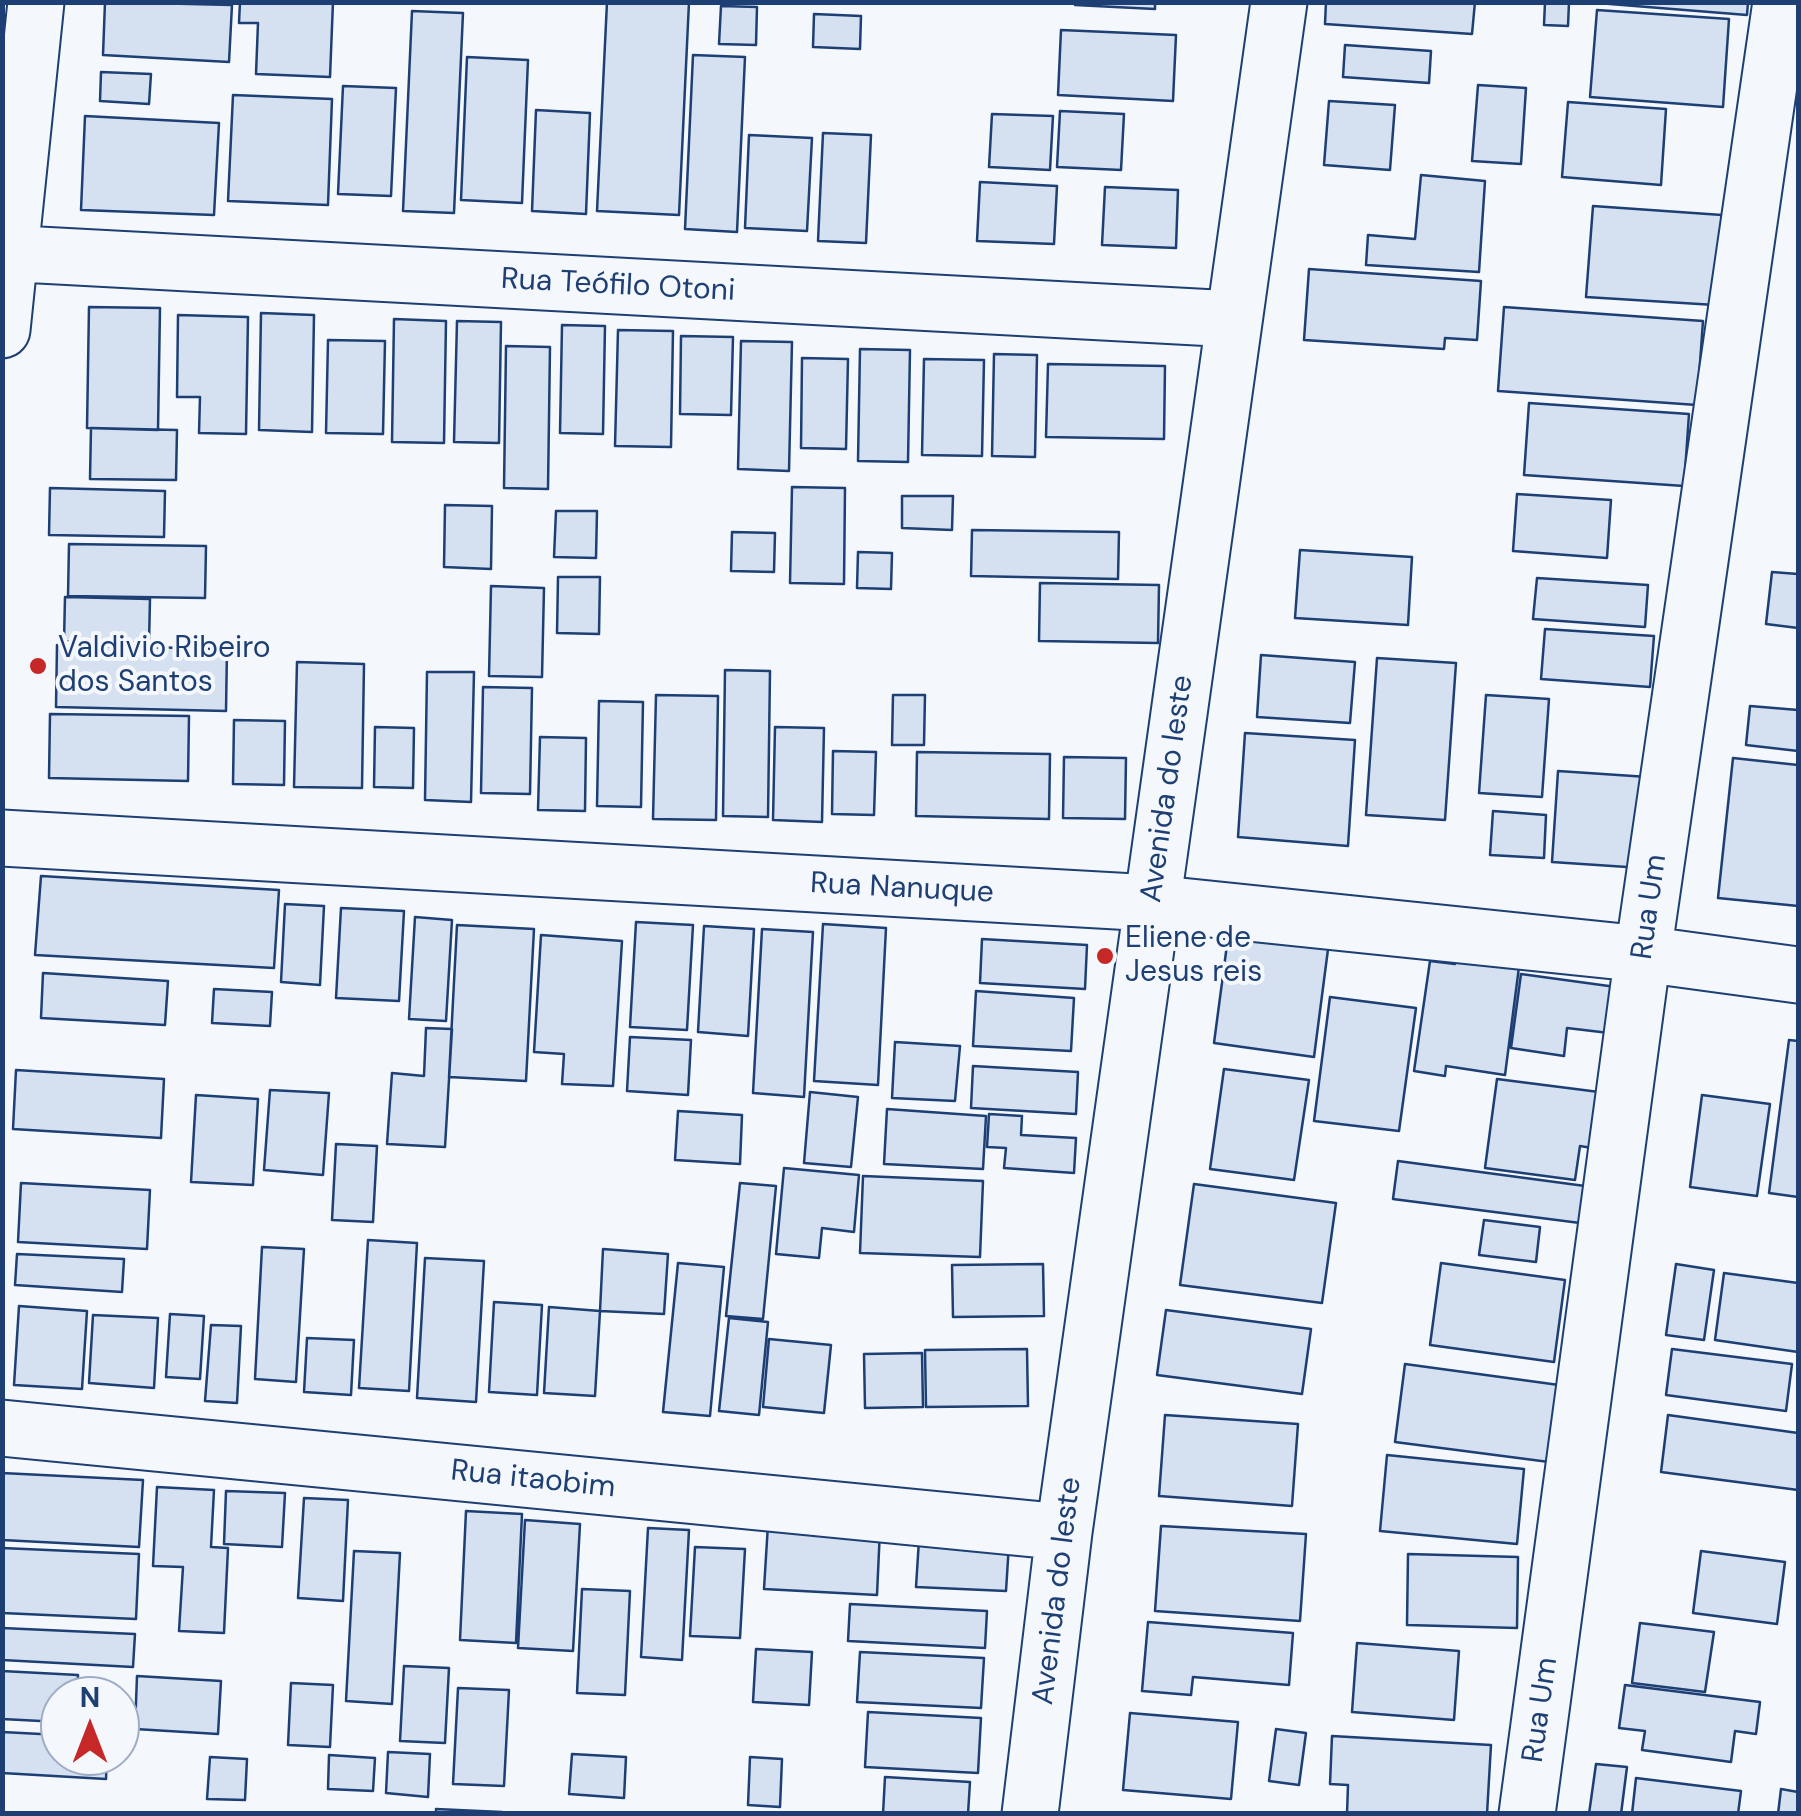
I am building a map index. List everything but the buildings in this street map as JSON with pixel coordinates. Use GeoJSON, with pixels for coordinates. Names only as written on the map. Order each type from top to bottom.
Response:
{"type":"FeatureCollection","features":[{"type":"Feature","properties":{"kind":"street"},"geometry":{"type":"LineString","coordinates":[[2,330],[5,253],[36,2]]}},
{"type":"Feature","properties":{"kind":"street","name":"Avenida do leste"},"geometry":{"type":"LineString","coordinates":[[1030,1814],[1064,1532],[1280,2]]}},
{"type":"Feature","properties":{"kind":"street","name":"Rua Um"},"geometry":{"type":"LineString","coordinates":[[1527,1814],[1644,954],[1781,2]]}},
{"type":"Feature","properties":{"kind":"street","name":"Rua Teófilo Otoni"},"geometry":{"type":"LineString","coordinates":[[5,253],[1234,319]]}},
{"type":"Feature","properties":{"kind":"street","name":"Rua Nanuque"},"geometry":{"type":"LineString","coordinates":[[2,838],[1152,903],[1644,954],[1798,975]]}},
{"type":"Feature","properties":{"kind":"street","name":"Rua itaobim"},"geometry":{"type":"LineString","coordinates":[[2,1428],[1064,1532]]}},
{"type":"Feature","properties":{"kind":"place","name":"Valdivio Ribeiro dos Santos"},"geometry":{"type":"Point","coordinates":[38,666]}},
{"type":"Feature","properties":{"kind":"place","name":"Eliene de Jesus reis"},"geometry":{"type":"Point","coordinates":[1105,956]}}]}
